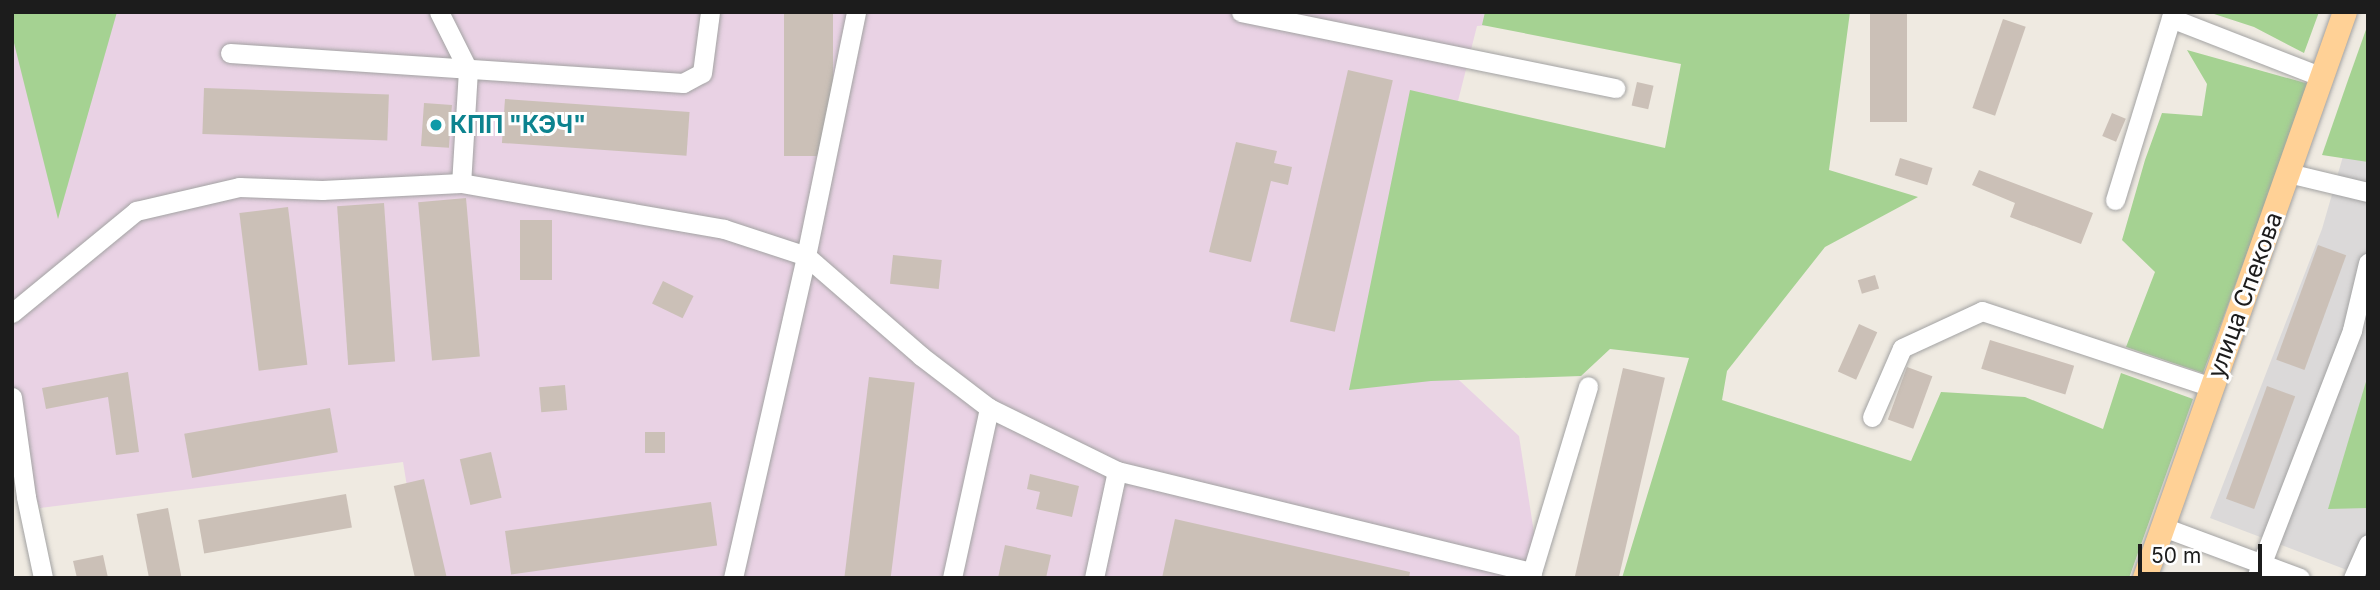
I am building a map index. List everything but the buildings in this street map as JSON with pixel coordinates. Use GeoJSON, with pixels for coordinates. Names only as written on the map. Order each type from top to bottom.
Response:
{"type":"FeatureCollection","features":[{"type":"Feature","properties":{"kind":"main road","name":"улица Спекова"},"geometry":{"type":"LineString","coordinates":[[2145,578],[2345,12]]}},
{"type":"Feature","properties":{"kind":"lane"},"geometry":{"type":"LineString","coordinates":[[439,12],[468,70],[461,183]]}},
{"type":"Feature","properties":{"kind":"lane"},"geometry":{"type":"LineString","coordinates":[[230,53],[683,83],[702,74],[710,12]]}},
{"type":"Feature","properties":{"kind":"lane"},"geometry":{"type":"LineString","coordinates":[[733,578],[806,256],[856,12]]}},
{"type":"Feature","properties":{"kind":"lane"},"geometry":{"type":"LineString","coordinates":[[1241,12],[1615,88]]}},
{"type":"Feature","properties":{"kind":"lane"},"geometry":{"type":"LineString","coordinates":[[2115,200],[2172,15],[2322,77]]}},
{"type":"Feature","properties":{"kind":"lane"},"geometry":{"type":"LineString","coordinates":[[2288,173],[2368,192]]}},
{"type":"Feature","properties":{"kind":"lane"},"geometry":{"type":"LineString","coordinates":[[12,313],[136,211],[239,187],[322,190],[461,183],[724,229],[806,256],[921,356],[989,408],[1117,471],[1529,575],[1588,386]]}},
{"type":"Feature","properties":{"kind":"lane"},"geometry":{"type":"LineString","coordinates":[[2259,571],[2352,330],[2365,285],[2368,263]]}},
{"type":"Feature","properties":{"kind":"lane"},"geometry":{"type":"LineString","coordinates":[[1872,416],[1902,348],[1982,311],[2212,387]]}},
{"type":"Feature","properties":{"kind":"lane"},"geometry":{"type":"LineString","coordinates":[[12,397],[19,499],[43,578]]}},
{"type":"Feature","properties":{"kind":"lane"},"geometry":{"type":"LineString","coordinates":[[952,578],[989,408]]}},
{"type":"Feature","properties":{"kind":"lane"},"geometry":{"type":"LineString","coordinates":[[1094,578],[1117,471]]}},
{"type":"Feature","properties":{"kind":"lane"},"geometry":{"type":"LineString","coordinates":[[2163,527],[2259,571],[2300,578]]}},
{"type":"Feature","properties":{"kind":"lane"},"geometry":{"type":"LineString","coordinates":[[2353,578],[2368,544]]}},
{"type":"Feature","properties":{"kind":"shaded area"},"geometry":{"type":"Polygon","coordinates":[[[12,12],[1660,12],[1477,26],[1401,326],[1519,436],[1541,578],[422,578],[403,462],[40,508],[12,442],[12,12]]]}},
{"type":"Feature","properties":{"kind":"shaded area"},"geometry":{"type":"Polygon","coordinates":[[[2348,139],[2368,146],[2368,578],[2210,518],[2322,229],[2348,139]]]}},
{"type":"Feature","properties":{"kind":"green space"},"geometry":{"type":"Polygon","coordinates":[[[12,12],[117,12],[58,219],[12,35],[12,12]]]}},
{"type":"Feature","properties":{"kind":"green space"},"geometry":{"type":"Polygon","coordinates":[[[1485,12],[1850,12],[1829,170],[1918,197],[1825,247],[1727,371],[1722,400],[1911,461],[1941,392],[2025,397],[2103,429],[2121,373],[2193,399],[2129,578],[1622,578],[1689,358],[1610,349],[1581,376],[1431,381],[1349,390],[1410,90],[1665,148],[1681,64],[1482,25],[1485,12]]]}},
{"type":"Feature","properties":{"kind":"green space"},"geometry":{"type":"Polygon","coordinates":[[[2208,12],[2319,12],[2304,53],[2254,27],[2208,12]]]}},
{"type":"Feature","properties":{"kind":"green space"},"geometry":{"type":"Polygon","coordinates":[[[2368,24],[2368,162],[2322,155],[2347,83],[2368,24]]]}},
{"type":"Feature","properties":{"kind":"green space"},"geometry":{"type":"Polygon","coordinates":[[[2187,50],[2309,84],[2203,373],[2126,347],[2155,272],[2122,240],[2145,160],[2162,113],[2202,116],[2207,84],[2187,50]]]}},
{"type":"Feature","properties":{"kind":"green space"},"geometry":{"type":"Polygon","coordinates":[[[2368,375],[2368,508],[2328,509],[2368,375]]]}},
{"type":"Feature","properties":{"kind":"place","name":"КПП \"КЭЧ\""},"geometry":{"type":"Point","coordinates":[436,125]}}]}
